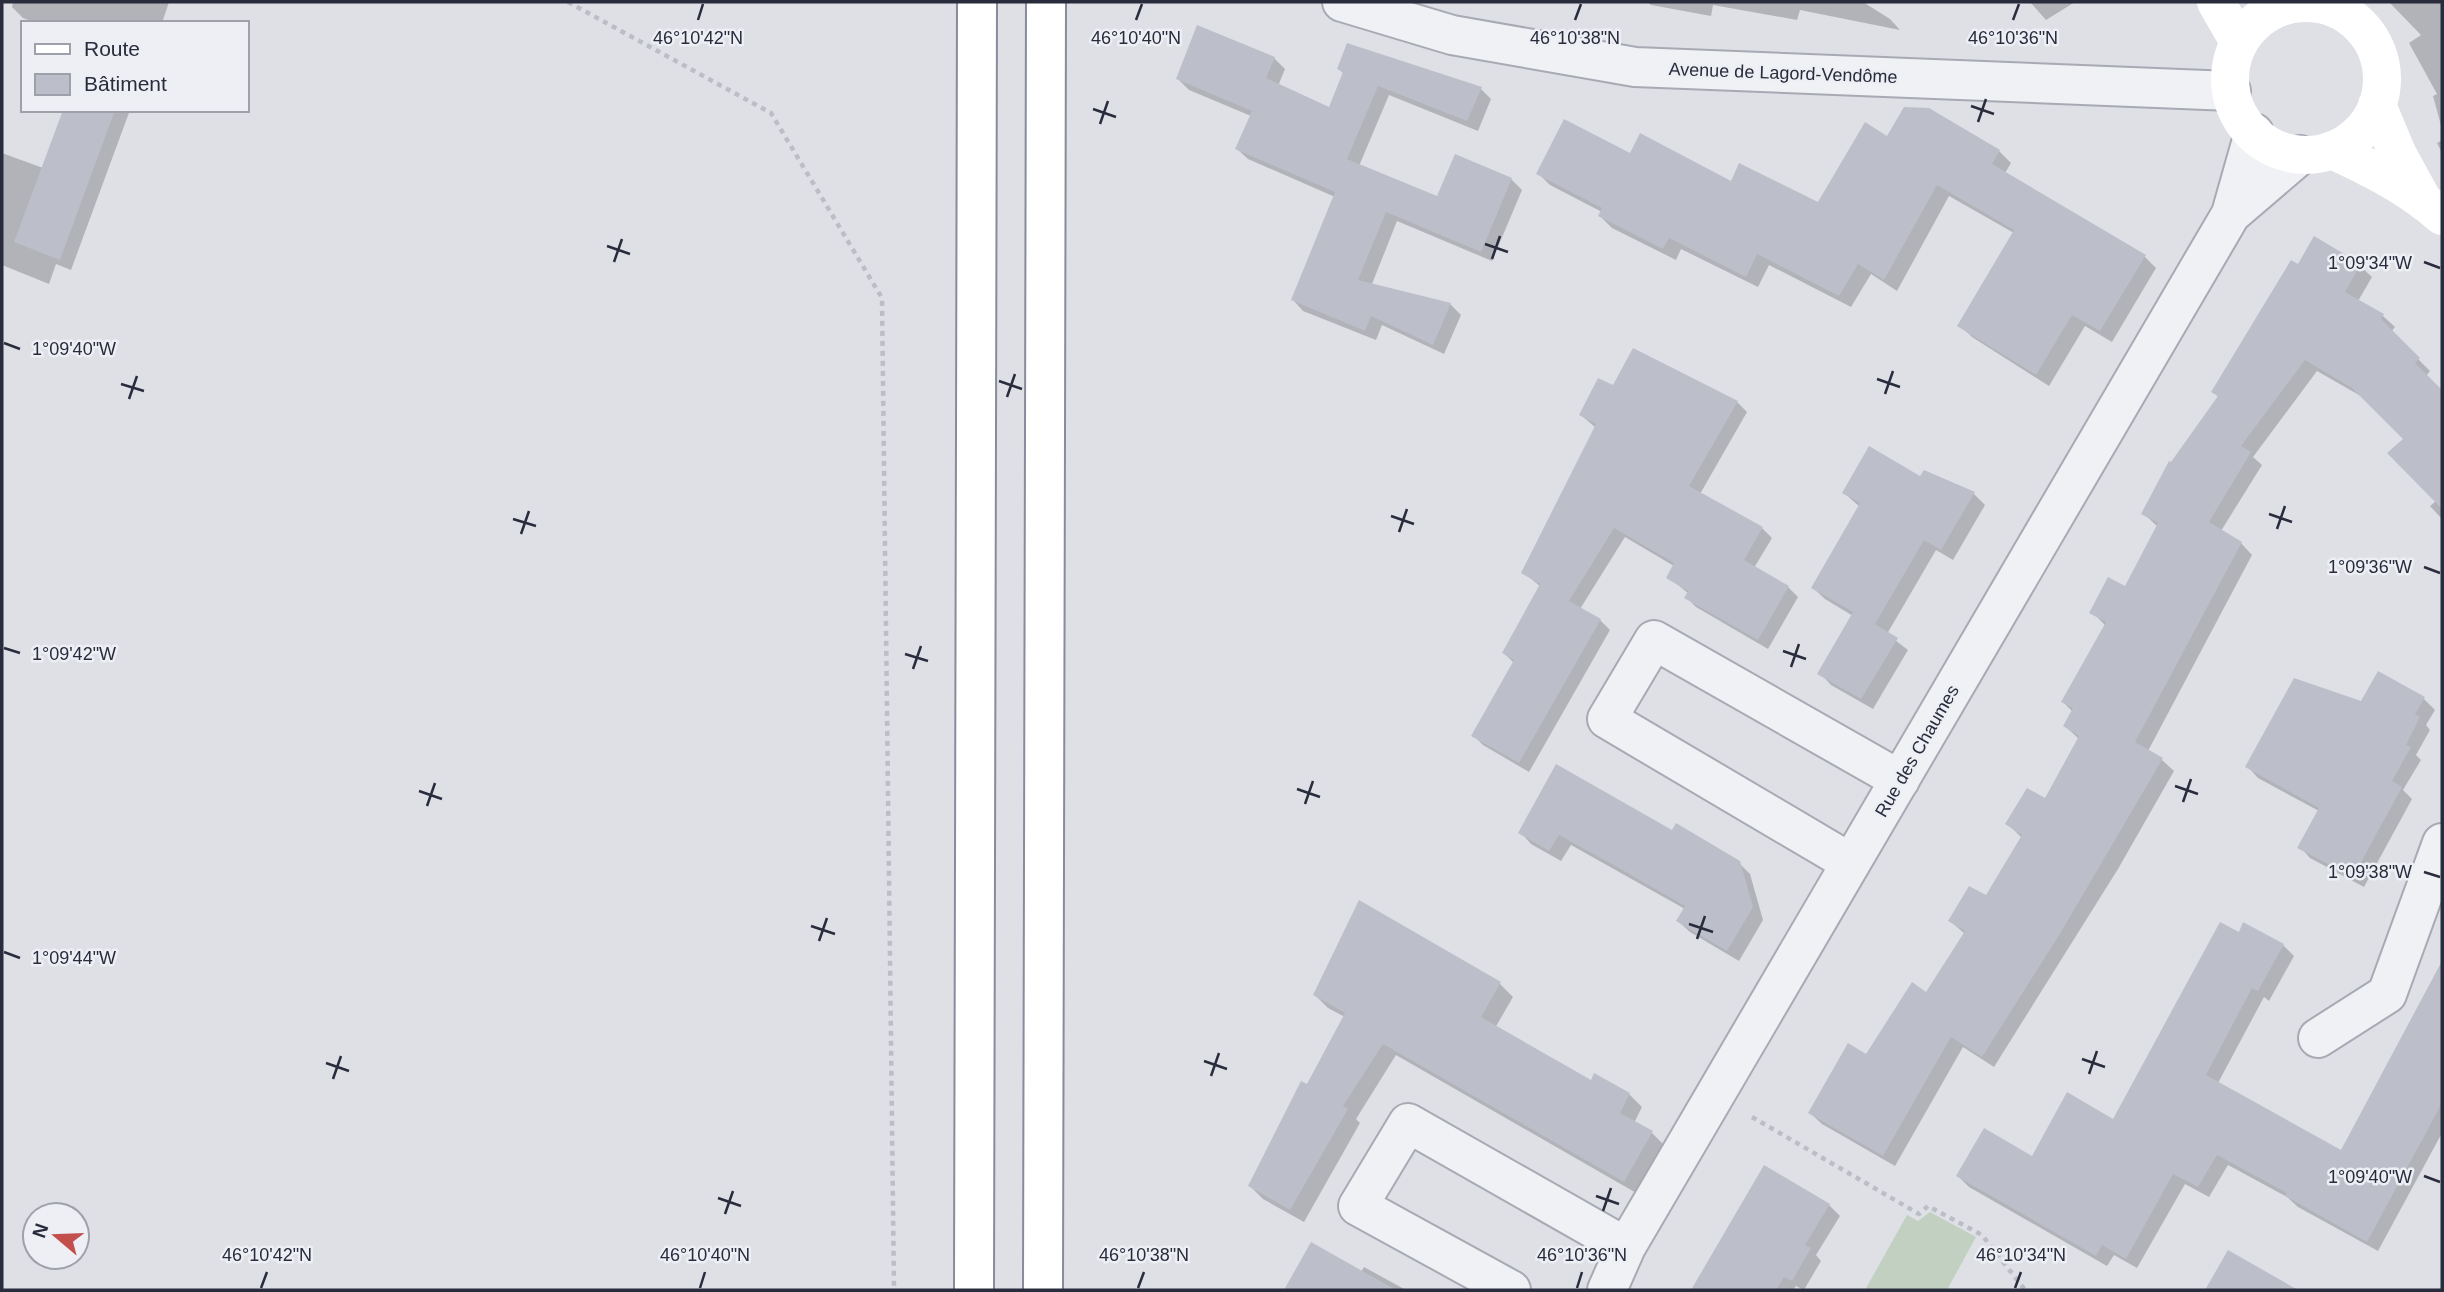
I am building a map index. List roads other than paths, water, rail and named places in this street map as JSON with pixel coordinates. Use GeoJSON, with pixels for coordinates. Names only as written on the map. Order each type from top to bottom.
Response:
{"type":"FeatureCollection","features":[{"type":"Feature","properties":{"kind":"main road"},"geometry":{"type":"LineString","coordinates":[[974,1290],[977,2]]}},
{"type":"Feature","properties":{"kind":"main road"},"geometry":{"type":"LineString","coordinates":[[1043,1290],[1046,2]]}},
{"type":"Feature","properties":{"kind":"main road"},"geometry":{"type":"LineString","coordinates":[[2216,2],[2239,42]]}},
{"type":"Feature","properties":{"kind":"main road"},"geometry":{"type":"LineString","coordinates":[[2316,152],[2343,146],[2374,113],[2382,91],[2382,67],[2374,44],[2361,25],[2342,11],[2320,4],[2278,4],[2253,24],[2239,42],[2232,60],[2231,91],[2242,120],[2254,133],[2278,150],[2316,152],[2371,168],[2432,207]]}},
{"type":"Feature","properties":{"kind":"main road"},"geometry":{"type":"LineString","coordinates":[[2377,105],[2398,155],[2432,207]]}},
{"type":"Feature","properties":{"kind":"street","name":"Avenue de Lagord-Vendôme"},"geometry":{"type":"LineString","coordinates":[[1342,2],[1451,35],[1635,67],[2231,91]]}},
{"type":"Feature","properties":{"kind":"street","name":"Rue des Chaumes"},"geometry":{"type":"LineString","coordinates":[[1607,1290],[1626,1247],[2231,214],[2254,133]]}},
{"type":"Feature","properties":{"kind":"street","name":"Rue des Chaumes"},"geometry":{"type":"LineString","coordinates":[[2231,214],[2316,152]]}},
{"type":"Feature","properties":{"kind":"street"},"geometry":{"type":"LineString","coordinates":[[1851,863],[1607,719],[1654,640],[1900,780]]}},
{"type":"Feature","properties":{"kind":"street"},"geometry":{"type":"LineString","coordinates":[[2318,1038],[2387,994],[2442,843]]}},
{"type":"Feature","properties":{"kind":"street"},"geometry":{"type":"LineString","coordinates":[[1511,1290],[1358,1206],[1408,1123],[1626,1247]]}}]}
